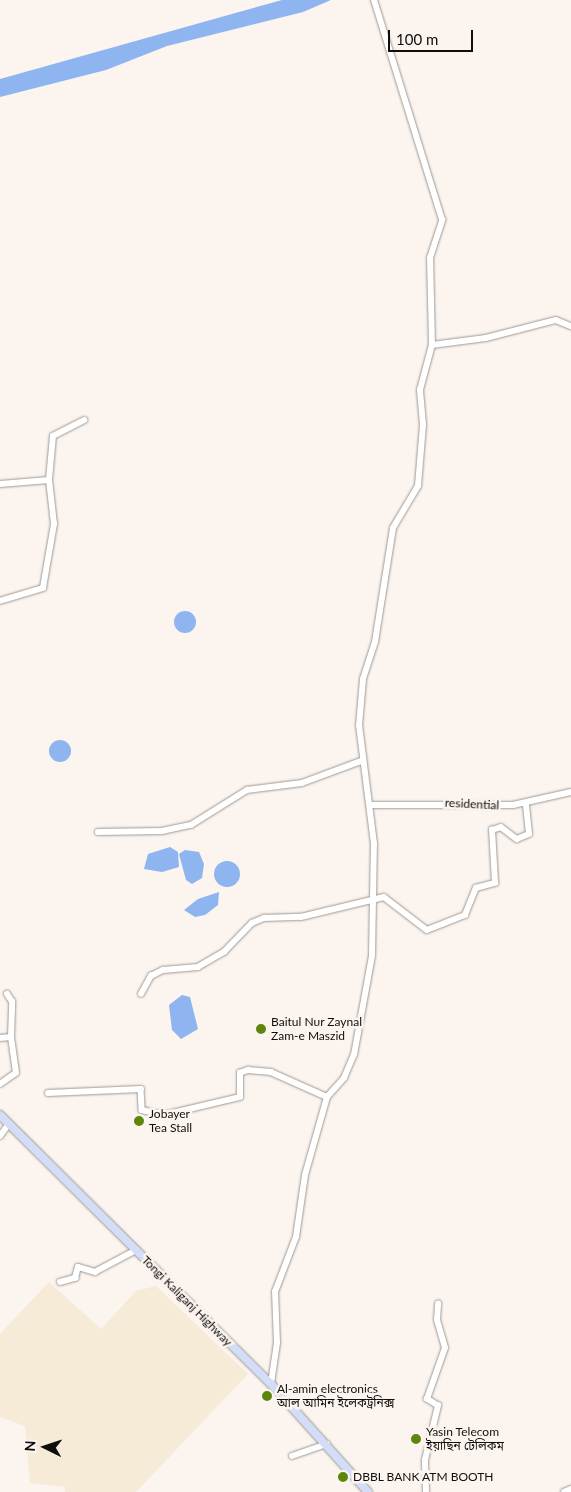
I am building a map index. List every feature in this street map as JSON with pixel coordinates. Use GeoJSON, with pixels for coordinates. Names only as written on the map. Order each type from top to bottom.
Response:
{"type":"FeatureCollection","features":[{"type":"Feature","properties":{"kind":"main road","name":"Tongi Kaliganj Highway"},"geometry":{"type":"LineString","coordinates":[[0,1115],[271,1384],[329,1444],[368,1492]]}},
{"type":"Feature","properties":{"kind":"street"},"geometry":{"type":"LineString","coordinates":[[271,1384],[277,1343],[275,1292],[296,1237],[305,1175],[328,1097],[344,1078],[354,1055],[372,956],[371,805],[361,762],[362,679],[375,642],[393,528],[418,486],[422,443],[420,390],[432,345],[430,258],[442,208],[375,2]]}},
{"type":"Feature","properties":{"kind":"street"},"geometry":{"type":"LineString","coordinates":[[432,345],[486,338],[556,320],[571,326]]}},
{"type":"Feature","properties":{"kind":"street"},"geometry":{"type":"LineString","coordinates":[[0,601],[43,588],[54,524],[49,480],[54,434],[84,420]]}},
{"type":"Feature","properties":{"kind":"street"},"geometry":{"type":"LineString","coordinates":[[0,484],[49,480]]}},
{"type":"Feature","properties":{"kind":"street"},"geometry":{"type":"LineString","coordinates":[[98,832],[162,831],[191,825],[247,790],[302,782],[361,762]]}},
{"type":"Feature","properties":{"kind":"street","name":"residential"},"geometry":{"type":"LineString","coordinates":[[371,805],[526,803],[571,792]]}},
{"type":"Feature","properties":{"kind":"street"},"geometry":{"type":"LineString","coordinates":[[141,994],[151,976],[163,970],[198,967],[224,952],[252,923],[334,910],[384,897],[394,901],[427,930],[465,915],[472,892],[495,883],[492,830],[502,827],[516,838],[529,834],[526,803]]}},
{"type":"Feature","properties":{"kind":"street"},"geometry":{"type":"LineString","coordinates":[[0,1084],[16,1073],[10,1038],[12,1002],[7,994]]}},
{"type":"Feature","properties":{"kind":"street"},"geometry":{"type":"LineString","coordinates":[[0,1038],[10,1038]]}},
{"type":"Feature","properties":{"kind":"street"},"geometry":{"type":"LineString","coordinates":[[48,1093],[142,1089],[142,1110],[164,1115],[240,1097],[240,1073],[248,1070],[271,1072],[328,1097]]}},
{"type":"Feature","properties":{"kind":"street"},"geometry":{"type":"LineString","coordinates":[[0,1136],[8,1125]]}},
{"type":"Feature","properties":{"kind":"street"},"geometry":{"type":"LineString","coordinates":[[60,1282],[75,1278],[78,1267],[96,1272],[136,1250]]}},
{"type":"Feature","properties":{"kind":"street"},"geometry":{"type":"LineString","coordinates":[[426,1492],[425,1460],[438,1406],[427,1399],[445,1348],[437,1320],[438,1304]]}},
{"type":"Feature","properties":{"kind":"street"},"geometry":{"type":"LineString","coordinates":[[292,1456],[329,1444]]}},
{"type":"Feature","properties":{"kind":"street"},"geometry":{"type":"LineString","coordinates":[[564,1492],[571,1489]]}},
{"type":"Feature","properties":{"kind":"shaded area"},"geometry":{"type":"Polygon","coordinates":[[[49,1282],[101,1329],[136,1291],[156,1286],[248,1374],[136,1492],[65,1492],[65,1487],[30,1483],[25,1426],[0,1417],[0,1334],[49,1282]]]}},
{"type":"Feature","properties":{"kind":"water"},"geometry":{"type":"Polygon","coordinates":[[[282,0],[331,0],[303,12],[167,46],[106,70],[0,97],[0,79],[282,0]]]}},
{"type":"Feature","properties":{"kind":"water"},"geometry":{"type":"Polygon","coordinates":[[[185,611],[193,614],[196,622],[193,630],[185,633],[177,630],[174,622],[177,614],[185,611]]]}},
{"type":"Feature","properties":{"kind":"water"},"geometry":{"type":"Polygon","coordinates":[[[60,740],[68,743],[71,751],[68,759],[60,762],[52,759],[49,751],[52,743],[60,740]]]}},
{"type":"Feature","properties":{"kind":"water"},"geometry":{"type":"Polygon","coordinates":[[[170,847],[178,852],[179,867],[162,872],[144,869],[148,854],[170,847]]]}},
{"type":"Feature","properties":{"kind":"water"},"geometry":{"type":"Polygon","coordinates":[[[185,850],[199,852],[204,864],[202,878],[192,884],[186,880],[179,854],[185,850]]]}},
{"type":"Feature","properties":{"kind":"water"},"geometry":{"type":"Polygon","coordinates":[[[227,861],[236,865],[240,874],[236,883],[227,887],[218,883],[214,874],[218,865],[227,861]]]}},
{"type":"Feature","properties":{"kind":"water"},"geometry":{"type":"Polygon","coordinates":[[[219,892],[218,905],[205,915],[195,917],[184,910],[198,899],[219,892]]]}},
{"type":"Feature","properties":{"kind":"water"},"geometry":{"type":"Polygon","coordinates":[[[182,995],[190,997],[198,1029],[181,1039],[172,1030],[169,1005],[182,995]]]}},
{"type":"Feature","properties":{"kind":"place","name":"Baitul Nur Zaynal Zam-e Maszid"},"geometry":{"type":"Point","coordinates":[261,1029]}},
{"type":"Feature","properties":{"kind":"place","name":"Jobayer Tea Stall"},"geometry":{"type":"Point","coordinates":[139,1121]}},
{"type":"Feature","properties":{"kind":"place","name":"Al-amin electronics আল আমিন ইলেকট্রনিক্স"},"geometry":{"type":"Point","coordinates":[267,1396]}},
{"type":"Feature","properties":{"kind":"place","name":"Yasin Telecom ইয়াছিন টেলিকম"},"geometry":{"type":"Point","coordinates":[416,1439]}},
{"type":"Feature","properties":{"kind":"place","name":"DBBL BANK ATM BOOTH"},"geometry":{"type":"Point","coordinates":[343,1477]}}]}
